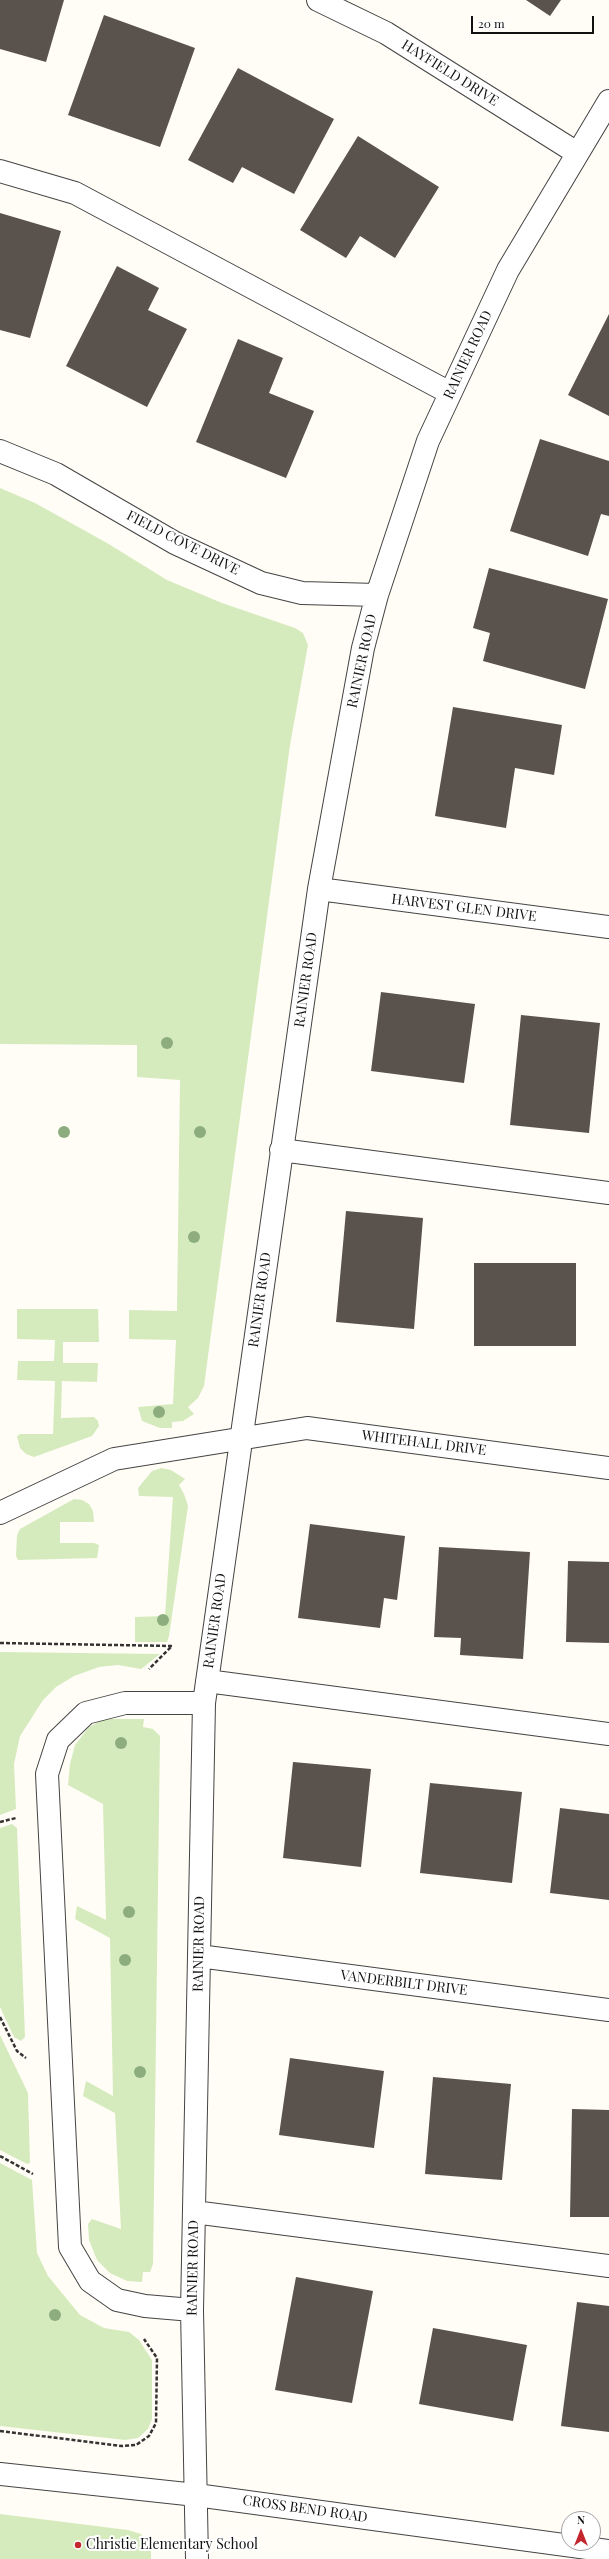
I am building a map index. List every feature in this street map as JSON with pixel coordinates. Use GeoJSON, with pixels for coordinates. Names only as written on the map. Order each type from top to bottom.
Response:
{"type":"FeatureCollection","features":[{"type":"Feature","properties":{"kind":"street","name":"HAYFIELD DRIVE"},"geometry":{"type":"LineString","coordinates":[[318,0],[386,32],[577,153]]}},
{"type":"Feature","properties":{"kind":"street","name":"RAINIER ROAD"},"geometry":{"type":"LineString","coordinates":[[197,2559],[192,2310],[204,1703],[240,1439],[319,888],[363,648],[377,595],[428,441],[508,270],[609,102]]}},
{"type":"Feature","properties":{"kind":"street"},"geometry":{"type":"LineString","coordinates":[[0,171],[75,193],[450,393]]}},
{"type":"Feature","properties":{"kind":"street","name":"FIELD COVE DRIVE"},"geometry":{"type":"LineString","coordinates":[[0,450],[56,474],[175,543],[261,583],[302,593],[377,595]]}},
{"type":"Feature","properties":{"kind":"street","name":"HARVEST GLEN DRIVE"},"geometry":{"type":"LineString","coordinates":[[319,888],[609,927]]}},
{"type":"Feature","properties":{"kind":"street"},"geometry":{"type":"LineString","coordinates":[[282,1150],[609,1193]]}},
{"type":"Feature","properties":{"kind":"street","name":"WHITEHALL DRIVE"},"geometry":{"type":"LineString","coordinates":[[0,1513],[114,1459],[307,1428],[609,1468]]}},
{"type":"Feature","properties":{"kind":"street"},"geometry":{"type":"LineString","coordinates":[[207,1681],[609,1734]]}},
{"type":"Feature","properties":{"kind":"street"},"geometry":{"type":"LineString","coordinates":[[192,2310],[145,2306],[117,2300],[90,2281],[70,2247],[46,1774],[58,1740],[86,1713],[125,1703],[204,1703]]}},
{"type":"Feature","properties":{"kind":"street","name":"VANDERBILT DRIVE"},"geometry":{"type":"LineString","coordinates":[[199,1956],[609,2010]]}},
{"type":"Feature","properties":{"kind":"street"},"geometry":{"type":"LineString","coordinates":[[194,2212],[609,2266]]}},
{"type":"Feature","properties":{"kind":"street","name":"CROSS BEND ROAD"},"geometry":{"type":"LineString","coordinates":[[0,2474],[196,2495],[609,2551]]}},
{"type":"Feature","properties":{"kind":"path"},"geometry":{"type":"LineString","coordinates":[[0,2017],[17,2051],[29,2061]]}},
{"type":"Feature","properties":{"kind":"path"},"geometry":{"type":"LineString","coordinates":[[0,2156],[40,2178]]}},
{"type":"Feature","properties":{"kind":"path"},"geometry":{"type":"LineString","coordinates":[[0,2431],[122,2446],[136,2445],[149,2436],[156,2423],[157,2358]]}},
{"type":"Feature","properties":{"kind":"green space"},"geometry":{"type":"Polygon","coordinates":[[[0,488],[35,503],[107,543],[167,580],[222,603],[295,628],[303,633],[308,645],[290,745],[204,1386],[198,1398],[188,1407],[194,1414],[183,1421],[172,1422],[172,1428],[160,1428],[142,1421],[138,1407],[173,1404],[176,1340],[129,1339],[129,1310],[177,1311],[180,1080],[137,1077],[137,1045],[0,1044],[0,488]]]}},
{"type":"Feature","properties":{"kind":"green space"},"geometry":{"type":"Polygon","coordinates":[[[17,1309],[98,1309],[99,1342],[63,1342],[63,1363],[98,1363],[97,1382],[62,1381],[61,1418],[94,1417],[98,1421],[99,1426],[92,1436],[34,1457],[26,1454],[20,1448],[17,1436],[20,1434],[53,1434],[55,1381],[17,1380],[18,1361],[54,1361],[55,1340],[17,1339],[17,1309]]]}},
{"type":"Feature","properties":{"kind":"green space"},"geometry":{"type":"Polygon","coordinates":[[[161,1468],[171,1470],[185,1479],[179,1485],[188,1506],[169,1636],[167,1642],[135,1642],[135,1617],[165,1616],[173,1497],[139,1496],[138,1488],[152,1471],[161,1468]]]}},
{"type":"Feature","properties":{"kind":"green space"},"geometry":{"type":"Polygon","coordinates":[[[74,1499],[82,1500],[89,1504],[93,1511],[94,1522],[60,1522],[60,1543],[94,1543],[99,1545],[97,1558],[18,1560],[16,1556],[17,1535],[20,1529],[74,1499]]]}},
{"type":"Feature","properties":{"kind":"green space"},"geometry":{"type":"Polygon","coordinates":[[[0,1652],[160,1654],[141,1669],[118,1665],[99,1667],[74,1676],[56,1687],[43,1700],[20,1736],[14,1764],[16,1809],[0,1815],[0,1652]]]}},
{"type":"Feature","properties":{"kind":"green space"},"geometry":{"type":"Polygon","coordinates":[[[104,1719],[144,1719],[143,1727],[153,1729],[160,1736],[153,2264],[150,2272],[143,2272],[142,2282],[127,2281],[110,2273],[97,2260],[89,2240],[88,2224],[92,2219],[121,2229],[115,2113],[83,2096],[86,2081],[113,2096],[110,1938],[75,1919],[77,1906],[106,1920],[103,1804],[68,1785],[70,1764],[75,1745],[89,1727],[104,1719]]]}},
{"type":"Feature","properties":{"kind":"green space"},"geometry":{"type":"Polygon","coordinates":[[[12,1824],[17,1828],[25,2037],[21,2041],[14,2037],[0,2007],[0,1828],[12,1824]]]}},
{"type":"Feature","properties":{"kind":"green space"},"geometry":{"type":"Polygon","coordinates":[[[0,2035],[28,2093],[30,2163],[27,2164],[0,2150],[0,2035]]]}},
{"type":"Feature","properties":{"kind":"green space"},"geometry":{"type":"Polygon","coordinates":[[[0,2163],[32,2180],[37,2253],[48,2276],[80,2315],[104,2328],[129,2332],[139,2340],[152,2360],[152,2419],[148,2429],[138,2438],[125,2440],[0,2426],[0,2163]]]}},
{"type":"Feature","properties":{"kind":"green space","name":"Christie Elementary School"},"geometry":{"type":"Polygon","coordinates":[[[0,2514],[128,2530],[141,2534],[151,2552],[151,2559],[0,2559],[0,2514]]]}},
{"type":"Feature","properties":{"kind":"building"},"geometry":{"type":"Polygon","coordinates":[[[0,0],[64,0],[46,62],[0,49],[0,0]]]}},
{"type":"Feature","properties":{"kind":"building"},"geometry":{"type":"Polygon","coordinates":[[[526,0],[561,0],[550,16],[526,0]]]}},
{"type":"Feature","properties":{"kind":"building"},"geometry":{"type":"Polygon","coordinates":[[[104,15],[195,48],[160,147],[68,115],[104,15]]]}},
{"type":"Feature","properties":{"kind":"building"},"geometry":{"type":"Polygon","coordinates":[[[238,68],[334,119],[294,194],[242,167],[233,183],[188,160],[238,68]]]}},
{"type":"Feature","properties":{"kind":"building"},"geometry":{"type":"Polygon","coordinates":[[[358,136],[439,187],[395,258],[360,236],[346,258],[300,230],[358,136]]]}},
{"type":"Feature","properties":{"kind":"building"},"geometry":{"type":"Polygon","coordinates":[[[0,213],[61,231],[30,338],[0,330],[0,213]]]}},
{"type":"Feature","properties":{"kind":"building"},"geometry":{"type":"Polygon","coordinates":[[[117,266],[159,288],[148,310],[187,329],[147,407],[66,366],[117,266]]]}},
{"type":"Feature","properties":{"kind":"building"},"geometry":{"type":"Polygon","coordinates":[[[609,314],[609,416],[568,395],[609,314]]]}},
{"type":"Feature","properties":{"kind":"building"},"geometry":{"type":"Polygon","coordinates":[[[238,339],[283,358],[269,393],[314,411],[286,478],[196,442],[238,339]]]}},
{"type":"Feature","properties":{"kind":"building"},"geometry":{"type":"Polygon","coordinates":[[[540,439],[609,461],[609,516],[601,514],[588,556],[510,531],[540,439]]]}},
{"type":"Feature","properties":{"kind":"building"},"geometry":{"type":"Polygon","coordinates":[[[489,568],[608,599],[585,689],[483,661],[490,633],[473,628],[489,568]]]}},
{"type":"Feature","properties":{"kind":"building"},"geometry":{"type":"Polygon","coordinates":[[[453,707],[562,725],[554,775],[515,768],[506,828],[435,816],[453,707]]]}},
{"type":"Feature","properties":{"kind":"building"},"geometry":{"type":"Polygon","coordinates":[[[381,992],[475,1004],[464,1083],[371,1071],[381,992]]]}},
{"type":"Feature","properties":{"kind":"building"},"geometry":{"type":"Polygon","coordinates":[[[521,1015],[600,1023],[589,1133],[510,1125],[521,1015]]]}},
{"type":"Feature","properties":{"kind":"building"},"geometry":{"type":"Polygon","coordinates":[[[346,1211],[423,1218],[414,1329],[336,1322],[346,1211]]]}},
{"type":"Feature","properties":{"kind":"building"},"geometry":{"type":"Polygon","coordinates":[[[474,1263],[576,1263],[576,1346],[474,1346],[474,1263]]]}},
{"type":"Feature","properties":{"kind":"building"},"geometry":{"type":"Polygon","coordinates":[[[310,1524],[405,1536],[397,1600],[384,1598],[380,1628],[298,1618],[310,1524]]]}},
{"type":"Feature","properties":{"kind":"building"},"geometry":{"type":"Polygon","coordinates":[[[439,1547],[530,1552],[523,1659],[460,1655],[461,1638],[434,1637],[439,1547]]]}},
{"type":"Feature","properties":{"kind":"building"},"geometry":{"type":"Polygon","coordinates":[[[568,1561],[609,1562],[609,1643],[566,1642],[568,1561]]]}},
{"type":"Feature","properties":{"kind":"building"},"geometry":{"type":"Polygon","coordinates":[[[293,1762],[371,1769],[361,1867],[283,1858],[293,1762]]]}},
{"type":"Feature","properties":{"kind":"building"},"geometry":{"type":"Polygon","coordinates":[[[430,1783],[522,1792],[512,1883],[420,1873],[430,1783]]]}},
{"type":"Feature","properties":{"kind":"building"},"geometry":{"type":"Polygon","coordinates":[[[560,1808],[609,1814],[609,1900],[550,1893],[560,1808]]]}},
{"type":"Feature","properties":{"kind":"building"},"geometry":{"type":"Polygon","coordinates":[[[290,2058],[384,2071],[374,2148],[279,2135],[290,2058]]]}},
{"type":"Feature","properties":{"kind":"building"},"geometry":{"type":"Polygon","coordinates":[[[433,2077],[511,2084],[502,2180],[425,2174],[433,2077]]]}},
{"type":"Feature","properties":{"kind":"building"},"geometry":{"type":"Polygon","coordinates":[[[572,2109],[609,2110],[609,2217],[570,2217],[572,2109]]]}},
{"type":"Feature","properties":{"kind":"building"},"geometry":{"type":"Polygon","coordinates":[[[296,2277],[373,2291],[352,2403],[275,2390],[296,2277]]]}},
{"type":"Feature","properties":{"kind":"building"},"geometry":{"type":"Polygon","coordinates":[[[577,2302],[609,2306],[609,2432],[561,2426],[577,2302]]]}},
{"type":"Feature","properties":{"kind":"building"},"geometry":{"type":"Polygon","coordinates":[[[433,2328],[527,2345],[513,2421],[419,2404],[433,2328]]]}},
{"type":"Feature","properties":{"kind":"place","name":"Christie Elementary School"},"geometry":{"type":"Point","coordinates":[78,2545]}}]}
